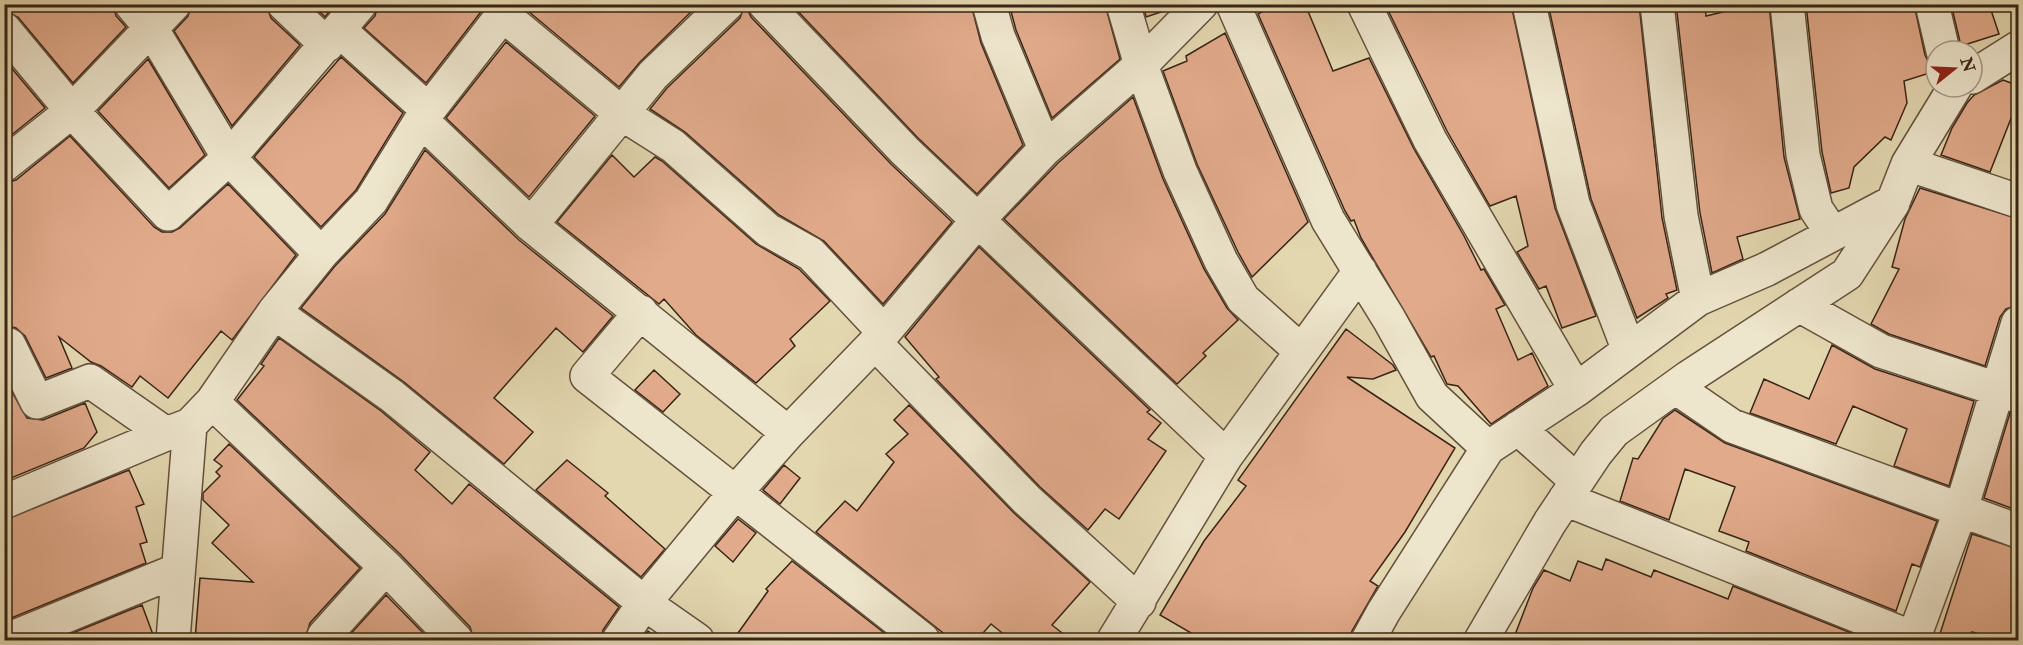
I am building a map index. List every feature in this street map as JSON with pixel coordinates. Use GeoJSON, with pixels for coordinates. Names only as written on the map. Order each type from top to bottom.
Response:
{"type":"FeatureCollection","features":[{"type":"Feature","properties":{"kind":"street"},"geometry":{"type":"LineString","coordinates":[[4,165],[72,111],[141,16],[174,4]]}},
{"type":"Feature","properties":{"kind":"street"},"geometry":{"type":"LineString","coordinates":[[284,4],[333,38],[425,115],[531,225],[788,433]]}},
{"type":"Feature","properties":{"kind":"street"},"geometry":{"type":"LineString","coordinates":[[4,29],[72,111],[168,214],[229,158],[360,4]]}},
{"type":"Feature","properties":{"kind":"street"},"geometry":{"type":"LineString","coordinates":[[531,225],[653,75],[727,4]]}},
{"type":"Feature","properties":{"kind":"street"},"geometry":{"type":"LineString","coordinates":[[765,4],[905,151],[1226,456]]}},
{"type":"Feature","properties":{"kind":"street"},"geometry":{"type":"LineString","coordinates":[[989,4],[998,36],[1045,149]]}},
{"type":"Feature","properties":{"kind":"street"},"geometry":{"type":"LineString","coordinates":[[1123,4],[1141,65],[1179,171],[1221,261],[1243,298],[1301,351]]}},
{"type":"Feature","properties":{"kind":"street"},"geometry":{"type":"LineString","coordinates":[[619,640],[644,603],[734,494],[788,433],[879,338],[977,221],[1045,149],[1141,65],[1201,4]]}},
{"type":"Feature","properties":{"kind":"street"},"geometry":{"type":"LineString","coordinates":[[1233,4],[1328,220],[1432,396],[1488,448]]}},
{"type":"Feature","properties":{"kind":"street"},"geometry":{"type":"LineString","coordinates":[[1364,4],[1430,140],[1576,390]]}},
{"type":"Feature","properties":{"kind":"street"},"geometry":{"type":"LineString","coordinates":[[1529,4],[1573,204],[1628,348]]}},
{"type":"Feature","properties":{"kind":"street"},"geometry":{"type":"LineString","coordinates":[[1657,4],[1681,216],[1698,299]]}},
{"type":"Feature","properties":{"kind":"street"},"geometry":{"type":"LineString","coordinates":[[1786,4],[1803,154],[1816,209],[1832,233]]}},
{"type":"Feature","properties":{"kind":"street"},"geometry":{"type":"LineString","coordinates":[[1932,4],[1940,39]]}},
{"type":"Feature","properties":{"kind":"street"},"geometry":{"type":"LineString","coordinates":[[4,502],[178,429],[212,402],[274,312],[321,254],[371,201],[425,115],[507,10],[621,113],[673,146],[768,230],[811,254],[879,338],[1027,500],[1139,602]]}},
{"type":"Feature","properties":{"kind":"street"},"geometry":{"type":"LineString","coordinates":[[141,16],[229,158],[321,254]]}},
{"type":"Feature","properties":{"kind":"street"},"geometry":{"type":"LineString","coordinates":[[1984,72],[2014,57]]}},
{"type":"Feature","properties":{"kind":"street"},"geometry":{"type":"LineString","coordinates":[[1481,640],[1571,490],[1614,431],[1675,387],[1847,274],[1893,202],[1908,164],[1949,99]]}},
{"type":"Feature","properties":{"kind":"street"},"geometry":{"type":"LineString","coordinates":[[1908,164],[2019,201]]}},
{"type":"Feature","properties":{"kind":"street"},"geometry":{"type":"LineString","coordinates":[[1368,640],[1384,611],[1488,448],[1576,390],[1628,348],[1698,299],[1767,269],[1893,202]]}},
{"type":"Feature","properties":{"kind":"street"},"geometry":{"type":"LineString","coordinates":[[1114,640],[1226,456],[1360,271]]}},
{"type":"Feature","properties":{"kind":"street"},"geometry":{"type":"LineString","coordinates":[[1799,305],[1881,351],[2008,393]]}},
{"type":"Feature","properties":{"kind":"street"},"geometry":{"type":"LineString","coordinates":[[274,312],[393,396],[644,603],[697,640]]}},
{"type":"Feature","properties":{"kind":"street"},"geometry":{"type":"LineString","coordinates":[[641,312],[587,376],[734,494],[923,640]]}},
{"type":"Feature","properties":{"kind":"street"},"geometry":{"type":"LineString","coordinates":[[1518,428],[1571,490],[1915,640],[1961,509],[2008,393],[2019,323]]}},
{"type":"Feature","properties":{"kind":"street"},"geometry":{"type":"LineString","coordinates":[[6,345],[37,402],[90,381],[178,429]]}},
{"type":"Feature","properties":{"kind":"street"},"geometry":{"type":"LineString","coordinates":[[1675,387],[1732,426],[2019,531]]}},
{"type":"Feature","properties":{"kind":"street"},"geometry":{"type":"LineString","coordinates":[[212,402],[386,567],[456,640]]}},
{"type":"Feature","properties":{"kind":"street"},"geometry":{"type":"LineString","coordinates":[[173,640],[178,570],[178,429]]}},
{"type":"Feature","properties":{"kind":"street"},"geometry":{"type":"LineString","coordinates":[[324,640],[324,636],[386,567]]}},
{"type":"Feature","properties":{"kind":"street"},"geometry":{"type":"LineString","coordinates":[[7,640],[178,570]]}},
{"type":"Feature","properties":{"kind":"building"},"geometry":{"type":"Polygon","coordinates":[[[4,4],[113,4],[116,16],[126,27],[73,83],[18,17],[4,11],[4,4]]]}},
{"type":"Feature","properties":{"kind":"building"},"geometry":{"type":"Polygon","coordinates":[[[192,4],[266,4],[271,18],[300,45],[232,126],[174,31],[188,16],[192,4]]]}},
{"type":"Feature","properties":{"kind":"building"},"geometry":{"type":"Polygon","coordinates":[[[312,4],[335,4],[325,17],[312,4]]]}},
{"type":"Feature","properties":{"kind":"building"},"geometry":{"type":"Polygon","coordinates":[[[378,4],[487,4],[426,83],[364,28],[375,16],[378,4]]]}},
{"type":"Feature","properties":{"kind":"building"},"geometry":{"type":"Polygon","coordinates":[[[529,4],[699,4],[640,62],[619,87],[528,11],[529,4]]]}},
{"type":"Feature","properties":{"kind":"building"},"geometry":{"type":"Polygon","coordinates":[[[745,4],[751,17],[891,164],[952,222],[883,304],[824,241],[779,215],[685,132],[650,109],[667,88],[740,18],[745,4]]]}},
{"type":"Feature","properties":{"kind":"building"},"geometry":{"type":"Polygon","coordinates":[[[791,4],[971,4],[981,43],[1023,145],[977,194],[918,138],[791,4]]]}},
{"type":"Feature","properties":{"kind":"building"},"geometry":{"type":"Polygon","coordinates":[[[1009,4],[1105,4],[1120,59],[1052,118],[1016,30],[1009,4]]]}},
{"type":"Feature","properties":{"kind":"building"},"geometry":{"type":"Polygon","coordinates":[[[1143,4],[1169,4],[1170,9],[1146,17],[1143,4]]]}},
{"type":"Feature","properties":{"kind":"building"},"geometry":{"type":"Polygon","coordinates":[[[1275,4],[1305,4],[1333,71],[1369,58],[1414,149],[1481,270],[1484,269],[1505,305],[1496,309],[1518,360],[1532,353],[1548,386],[1491,424],[1458,386],[1447,384],[1434,356],[1431,357],[1361,238],[1354,220],[1351,221],[1345,211],[1258,14],[1275,4]]]}},
{"type":"Feature","properties":{"kind":"building"},"geometry":{"type":"Polygon","coordinates":[[[1385,4],[1511,4],[1555,208],[1596,316],[1562,328],[1546,286],[1539,289],[1517,252],[1528,246],[1516,196],[1490,206],[1447,131],[1385,4]]]}},
{"type":"Feature","properties":{"kind":"building"},"geometry":{"type":"Polygon","coordinates":[[[1548,4],[1639,4],[1662,218],[1677,290],[1666,294],[1668,298],[1637,318],[1591,199],[1548,4]]]}},
{"type":"Feature","properties":{"kind":"building"},"geometry":{"type":"Polygon","coordinates":[[[1676,4],[1705,4],[1706,16],[1756,4],[1769,4],[1784,157],[1800,219],[1737,237],[1743,259],[1712,273],[1700,213],[1676,4]]]}},
{"type":"Feature","properties":{"kind":"building"},"geometry":{"type":"Polygon","coordinates":[[[1806,4],[1914,4],[1924,50],[1924,75],[1904,81],[1907,103],[1891,140],[1885,137],[1854,167],[1849,188],[1831,193],[1822,152],[1806,4]]]}},
{"type":"Feature","properties":{"kind":"building"},"geometry":{"type":"Polygon","coordinates":[[[1951,4],[1989,4],[1999,34],[1983,39],[1959,39],[1951,4]]]}},
{"type":"Feature","properties":{"kind":"building"},"geometry":{"type":"Polygon","coordinates":[[[1225,33],[1308,222],[1252,277],[1197,164],[1163,71],[1187,61],[1186,56],[1225,33]]]}},
{"type":"Feature","properties":{"kind":"building"},"geometry":{"type":"Polygon","coordinates":[[[506,42],[595,116],[529,197],[446,118],[506,42]]]}},
{"type":"Feature","properties":{"kind":"building"},"geometry":{"type":"Polygon","coordinates":[[[341,57],[403,113],[356,190],[321,227],[254,157],[341,57]]]}},
{"type":"Feature","properties":{"kind":"building"},"geometry":{"type":"Polygon","coordinates":[[[4,59],[45,108],[4,141],[4,59]]]}},
{"type":"Feature","properties":{"kind":"building"},"geometry":{"type":"Polygon","coordinates":[[[148,59],[205,155],[169,188],[98,111],[148,59]]]}},
{"type":"Feature","properties":{"kind":"building"},"geometry":{"type":"Polygon","coordinates":[[[2003,80],[2019,86],[2019,98],[1990,172],[1941,155],[1952,128],[1967,103],[1970,99],[1984,99],[1984,90],[2003,80]]]}},
{"type":"Feature","properties":{"kind":"building"},"geometry":{"type":"Polygon","coordinates":[[[1133,97],[1163,179],[1204,269],[1227,308],[1238,320],[1203,353],[1206,356],[1177,384],[1004,219],[1058,163],[1133,97]]]}},
{"type":"Feature","properties":{"kind":"building"},"geometry":{"type":"Polygon","coordinates":[[[70,136],[154,227],[162,232],[172,232],[180,228],[228,184],[296,255],[232,340],[221,331],[168,398],[140,376],[132,387],[91,362],[59,337],[72,368],[46,378],[25,336],[16,328],[4,325],[4,183],[16,180],[70,136]]]}},
{"type":"Feature","properties":{"kind":"building"},"geometry":{"type":"Polygon","coordinates":[[[425,150],[519,240],[613,316],[583,352],[556,328],[494,398],[533,432],[504,464],[404,382],[301,308],[335,266],[385,214],[425,150]]]}},
{"type":"Feature","properties":{"kind":"building"},"geometry":{"type":"Polygon","coordinates":[[[612,155],[634,177],[655,157],[662,161],[756,244],[799,269],[830,301],[790,339],[795,346],[756,383],[696,335],[664,299],[659,304],[557,222],[612,155]]]}},
{"type":"Feature","properties":{"kind":"building"},"geometry":{"type":"Polygon","coordinates":[[[1920,188],[2019,219],[2019,305],[2006,309],[2000,317],[1985,366],[1889,334],[1871,324],[1899,269],[1892,267],[1905,219],[1920,188]]]}},
{"type":"Feature","properties":{"kind":"building"},"geometry":{"type":"Polygon","coordinates":[[[979,247],[1150,410],[1147,412],[1161,423],[1148,439],[1166,451],[1119,519],[1105,509],[1088,530],[1040,487],[936,379],[939,377],[905,337],[979,247]]]}},
{"type":"Feature","properties":{"kind":"building"},"geometry":{"type":"Polygon","coordinates":[[[1346,329],[1393,365],[1396,370],[1373,379],[1347,377],[1455,448],[1405,532],[1370,581],[1378,586],[1349,640],[1203,640],[1160,615],[1204,541],[1246,486],[1238,480],[1346,329]]]}},
{"type":"Feature","properties":{"kind":"building"},"geometry":{"type":"Polygon","coordinates":[[[279,338],[381,411],[430,452],[415,470],[452,504],[469,484],[619,607],[603,630],[601,640],[474,640],[470,627],[400,554],[237,400],[264,366],[261,364],[279,338]]]}},
{"type":"Feature","properties":{"kind":"building"},"geometry":{"type":"Polygon","coordinates":[[[1832,345],[1875,369],[1974,401],[1949,486],[1894,466],[1907,429],[1853,406],[1836,444],[1750,413],[1764,379],[1809,399],[1832,345]]]}},
{"type":"Feature","properties":{"kind":"building"},"geometry":{"type":"Polygon","coordinates":[[[654,370],[680,394],[663,412],[635,390],[654,370]]]}},
{"type":"Feature","properties":{"kind":"building"},"geometry":{"type":"Polygon","coordinates":[[[4,378],[27,418],[43,420],[85,403],[97,432],[84,448],[4,481],[4,378]]]}},
{"type":"Feature","properties":{"kind":"building"},"geometry":{"type":"Polygon","coordinates":[[[909,405],[1014,513],[1090,582],[1052,625],[1071,640],[1011,640],[991,624],[977,640],[952,640],[816,532],[845,501],[857,511],[894,462],[886,454],[908,434],[894,420],[909,405]]]}},
{"type":"Feature","properties":{"kind":"building"},"geometry":{"type":"Polygon","coordinates":[[[1675,410],[1725,443],[1937,521],[1920,567],[1912,564],[1896,611],[1746,551],[1749,542],[1719,531],[1735,487],[1685,469],[1669,520],[1620,501],[1633,458],[1638,459],[1663,419],[1675,410]]]}},
{"type":"Feature","properties":{"kind":"building"},"geometry":{"type":"Polygon","coordinates":[[[2010,413],[2019,414],[2019,511],[1984,498],[2010,413]]]}},
{"type":"Feature","properties":{"kind":"building"},"geometry":{"type":"Polygon","coordinates":[[[229,444],[360,568],[310,623],[305,640],[195,640],[200,578],[253,582],[212,543],[229,525],[203,500],[203,493],[220,476],[216,472],[222,466],[214,460],[229,444]]]}},
{"type":"Feature","properties":{"kind":"building"},"geometry":{"type":"Polygon","coordinates":[[[567,460],[608,493],[605,496],[665,549],[641,577],[536,490],[567,460]]]}},
{"type":"Feature","properties":{"kind":"building"},"geometry":{"type":"Polygon","coordinates":[[[784,465],[800,478],[780,504],[763,490],[784,465]]]}},
{"type":"Feature","properties":{"kind":"building"},"geometry":{"type":"Polygon","coordinates":[[[129,470],[144,504],[136,507],[147,542],[140,544],[146,563],[4,621],[4,520],[129,470]]]}},
{"type":"Feature","properties":{"kind":"building"},"geometry":{"type":"Polygon","coordinates":[[[738,519],[756,533],[733,562],[715,546],[738,519]]]}},
{"type":"Feature","properties":{"kind":"building"},"geometry":{"type":"Polygon","coordinates":[[[1972,534],[2019,549],[2019,640],[2001,640],[1972,632],[1969,640],[1938,640],[1972,534]]]}},
{"type":"Feature","properties":{"kind":"building"},"geometry":{"type":"Polygon","coordinates":[[[1606,559],[1651,577],[1654,570],[1728,599],[1733,586],[1869,640],[1513,640],[1533,588],[1544,570],[1570,581],[1578,561],[1602,570],[1606,559]]]}},
{"type":"Feature","properties":{"kind":"building"},"geometry":{"type":"Polygon","coordinates":[[[792,561],[892,639],[733,640],[768,591],[766,589],[792,561]]]}},
{"type":"Feature","properties":{"kind":"building"},"geometry":{"type":"Polygon","coordinates":[[[386,595],[430,640],[345,640],[386,595]]]}},
{"type":"Feature","properties":{"kind":"building"},"geometry":{"type":"Polygon","coordinates":[[[142,605],[155,640],[55,640],[142,605]]]}},
{"type":"Feature","properties":{"kind":"building"},"geometry":{"type":"Polygon","coordinates":[[[648,631],[660,640],[641,640],[648,631]]]}}]}
